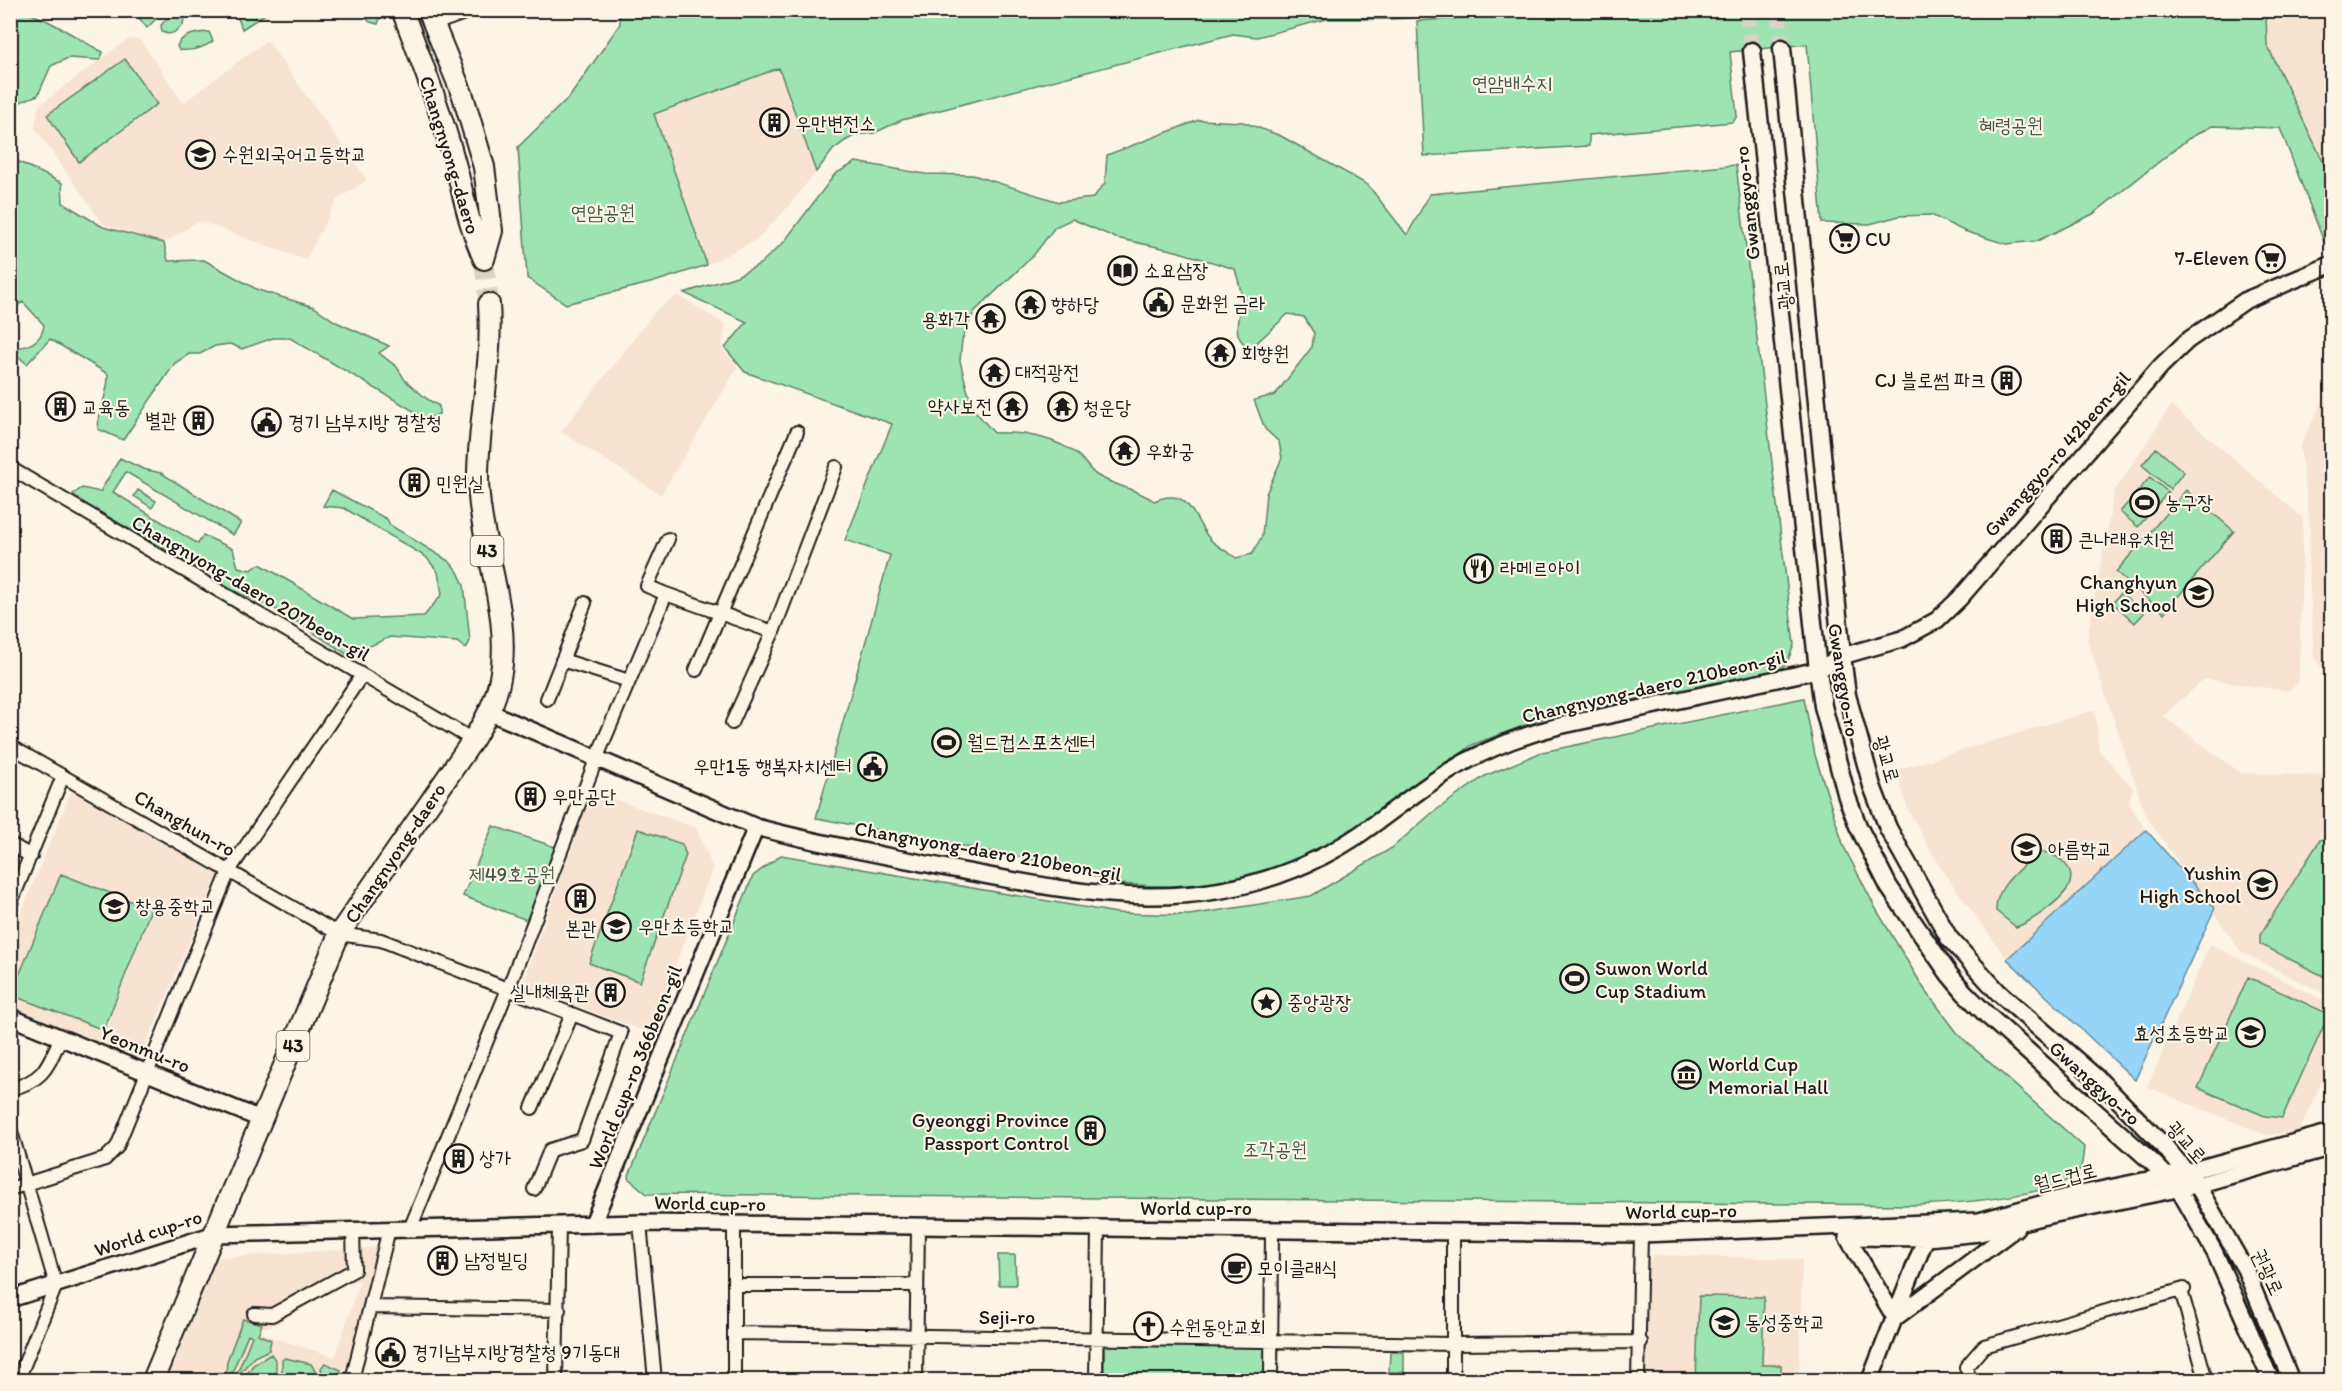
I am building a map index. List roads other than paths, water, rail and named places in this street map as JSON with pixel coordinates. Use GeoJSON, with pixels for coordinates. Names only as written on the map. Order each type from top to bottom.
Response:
{"type":"FeatureCollection","features":[{"type":"Feature","properties":{"kind":"main road","name":"Changnyong-daero"},"geometry":{"type":"LineString","coordinates":[[402,10],[438,107],[457,167],[470,228],[484,259],[492,231],[484,167],[463,96],[431,17]]}},
{"type":"Feature","properties":{"kind":"main road","name":"광교로"},"geometry":{"type":"LineString","coordinates":[[1782,48],[1842,656],[1847,695],[1872,786],[1888,828],[1949,938],[1998,992],[2101,1082],[2165,1147],[2191,1178]]}},
{"type":"Feature","properties":{"kind":"main road","name":"Gwanggyo-ro"},"geometry":{"type":"LineString","coordinates":[[1752,51],[1818,670],[1823,706],[1847,797],[1858,826],[1889,887],[1949,974],[1987,1015],[2178,1188]]}},
{"type":"Feature","properties":{"kind":"main road","name":"Changnyong-daero"},"geometry":{"type":"LineString","coordinates":[[153,1380],[339,934],[473,740],[489,712],[501,676],[497,603],[478,495],[479,448],[490,357],[489,304]]}},
{"type":"Feature","properties":{"kind":"street"},"geometry":{"type":"LineString","coordinates":[[431,17],[473,10]]}},
{"type":"Feature","properties":{"kind":"street","name":"Gwanggyo-ro 42beon-gil"},"geometry":{"type":"LineString","coordinates":[[1818,670],[1842,656],[1902,639],[1937,620],[1960,598],[2161,366],[2187,341],[2246,300],[2330,265]]}},
{"type":"Feature","properties":{"kind":"street"},"geometry":{"type":"LineString","coordinates":[[696,670],[722,614],[797,432]]}},
{"type":"Feature","properties":{"kind":"street"},"geometry":{"type":"LineString","coordinates":[[732,723],[773,632],[836,467]]}},
{"type":"Feature","properties":{"kind":"street","name":"Changnyong-daero 207beon-gil"},"geometry":{"type":"LineString","coordinates":[[10,468],[473,740]]}},
{"type":"Feature","properties":{"kind":"street"},"geometry":{"type":"LineString","coordinates":[[668,539],[647,586],[773,632]]}},
{"type":"Feature","properties":{"kind":"street"},"geometry":{"type":"LineString","coordinates":[[410,1229],[508,989],[597,757],[666,594]]}},
{"type":"Feature","properties":{"kind":"street"},"geometry":{"type":"LineString","coordinates":[[547,699],[585,603]]}},
{"type":"Feature","properties":{"kind":"street"},"geometry":{"type":"LineString","coordinates":[[562,660],[629,681]]}},
{"type":"Feature","properties":{"kind":"street","name":"Changnyong-daero 210beon-gil"},"geometry":{"type":"LineString","coordinates":[[489,712],[756,827],[801,839],[1061,890],[1152,898],[1200,894],[1267,879],[1325,856],[1368,829],[1442,775],[1470,759],[1519,738],[1568,724],[1818,670]]}},
{"type":"Feature","properties":{"kind":"street"},"geometry":{"type":"LineString","coordinates":[[10,1189],[105,1159],[117,1147],[229,871],[362,675]]}},
{"type":"Feature","properties":{"kind":"street","name":"Changhun-ro"},"geometry":{"type":"LineString","coordinates":[[10,746],[339,934]]}},
{"type":"Feature","properties":{"kind":"street"},"geometry":{"type":"LineString","coordinates":[[11,904],[63,776]]}},
{"type":"Feature","properties":{"kind":"street","name":"World cup-ro 366beon-gil"},"geometry":{"type":"LineString","coordinates":[[593,1223],[756,827]]}},
{"type":"Feature","properties":{"kind":"street"},"geometry":{"type":"LineString","coordinates":[[10,844],[31,856]]}},
{"type":"Feature","properties":{"kind":"street"},"geometry":{"type":"LineString","coordinates":[[339,934],[372,937],[621,1033],[582,1140],[550,1150],[534,1189]]}},
{"type":"Feature","properties":{"kind":"street"},"geometry":{"type":"LineString","coordinates":[[532,1108],[572,1014]]}},
{"type":"Feature","properties":{"kind":"street","name":"Yeonmu-ro"},"geometry":{"type":"LineString","coordinates":[[10,1017],[263,1120]]}},
{"type":"Feature","properties":{"kind":"street"},"geometry":{"type":"LineString","coordinates":[[10,1089],[37,1080],[45,1070],[61,1037]]}},
{"type":"Feature","properties":{"kind":"street"},"geometry":{"type":"LineString","coordinates":[[10,1128],[56,1285],[18,1380]]}},
{"type":"Feature","properties":{"kind":"street","name":"월드컵로"},"geometry":{"type":"LineString","coordinates":[[1804,1229],[1929,1231],[2164,1176],[2191,1178],[2331,1132]]}},
{"type":"Feature","properties":{"kind":"street","name":"World cup-ro"},"geometry":{"type":"LineString","coordinates":[[10,1299],[215,1234],[640,1223],[1641,1234],[1804,1229],[1848,1237],[1929,1231],[1966,1235],[2178,1188],[2191,1178],[2331,1147]]}},
{"type":"Feature","properties":{"kind":"street","name":"권광로"},"geometry":{"type":"LineString","coordinates":[[2191,1178],[2245,1269],[2292,1380]]}},
{"type":"Feature","properties":{"kind":"street"},"geometry":{"type":"LineString","coordinates":[[2178,1188],[2216,1253],[2271,1380]]}},
{"type":"Feature","properties":{"kind":"street"},"geometry":{"type":"LineString","coordinates":[[1895,1318],[2025,1221]]}},
{"type":"Feature","properties":{"kind":"street"},"geometry":{"type":"LineString","coordinates":[[640,1223],[655,1380]]}},
{"type":"Feature","properties":{"kind":"street"},"geometry":{"type":"LineString","coordinates":[[556,1380],[559,1225]]}},
{"type":"Feature","properties":{"kind":"street"},"geometry":{"type":"LineString","coordinates":[[734,1225],[734,1380]]}},
{"type":"Feature","properties":{"kind":"street"},"geometry":{"type":"LineString","coordinates":[[916,1380],[918,1227]]}},
{"type":"Feature","properties":{"kind":"street"},"geometry":{"type":"LineString","coordinates":[[1096,1380],[1098,1228]]}},
{"type":"Feature","properties":{"kind":"street"},"geometry":{"type":"LineString","coordinates":[[352,1380],[389,1229]]}},
{"type":"Feature","properties":{"kind":"street"},"geometry":{"type":"LineString","coordinates":[[254,1314],[272,1315],[354,1270],[353,1230]]}},
{"type":"Feature","properties":{"kind":"street"},"geometry":{"type":"LineString","coordinates":[[1271,1380],[1272,1230]]}},
{"type":"Feature","properties":{"kind":"street"},"geometry":{"type":"LineString","coordinates":[[1453,1231],[1453,1380]]}},
{"type":"Feature","properties":{"kind":"street"},"geometry":{"type":"LineString","coordinates":[[1870,1380],[1929,1231]]}},
{"type":"Feature","properties":{"kind":"street"},"geometry":{"type":"LineString","coordinates":[[1638,1380],[1641,1342],[1641,1234]]}},
{"type":"Feature","properties":{"kind":"street"},"geometry":{"type":"LineString","coordinates":[[1848,1237],[1895,1318]]}},
{"type":"Feature","properties":{"kind":"street"},"geometry":{"type":"LineString","coordinates":[[735,1285],[916,1285]]}},
{"type":"Feature","properties":{"kind":"street"},"geometry":{"type":"LineString","coordinates":[[1970,1380],[1966,1367],[1984,1346],[2183,1289],[2206,1380]]}},
{"type":"Feature","properties":{"kind":"street"},"geometry":{"type":"LineString","coordinates":[[371,1307],[559,1310]]}},
{"type":"Feature","properties":{"kind":"street","name":"Seji-ro"},"geometry":{"type":"LineString","coordinates":[[735,1333],[1453,1344],[1641,1342]]}},
{"type":"Feature","properties":{"kind":"water"},"geometry":{"type":"Polygon","coordinates":[[[2146,830],[2215,908],[2135,1080],[2007,959],[2146,830]]]}},
{"type":"Feature","properties":{"kind":"tunnel"},"geometry":{"type":"LineString","coordinates":[[1747,10],[1752,51]]}},
{"type":"Feature","properties":{"kind":"tunnel"},"geometry":{"type":"LineString","coordinates":[[1778,10],[1782,48]]}},
{"type":"Feature","properties":{"kind":"tunnel"},"geometry":{"type":"LineString","coordinates":[[484,259],[489,304]]}},
{"type":"Feature","properties":{"kind":"place","name":"우만변전소"},"geometry":{"type":"Point","coordinates":[774,123]}},
{"type":"Feature","properties":{"kind":"place","name":"수원외국어고등학교"},"geometry":{"type":"Point","coordinates":[201,154]}},
{"type":"Feature","properties":{"kind":"place","name":"CU"},"geometry":{"type":"Point","coordinates":[1844,239]}},
{"type":"Feature","properties":{"kind":"place","name":"7-Eleven"},"geometry":{"type":"Point","coordinates":[2270,258]}},
{"type":"Feature","properties":{"kind":"place","name":"소요삼장"},"geometry":{"type":"Point","coordinates":[1123,270]}},
{"type":"Feature","properties":{"kind":"place","name":"문화원 금라"},"geometry":{"type":"Point","coordinates":[1159,303]}},
{"type":"Feature","properties":{"kind":"place","name":"향하당"},"geometry":{"type":"Point","coordinates":[1030,304]}},
{"type":"Feature","properties":{"kind":"place","name":"용화각"},"geometry":{"type":"Point","coordinates":[991,319]}},
{"type":"Feature","properties":{"kind":"place","name":"회향원"},"geometry":{"type":"Point","coordinates":[1220,353]}},
{"type":"Feature","properties":{"kind":"place","name":"대적광전"},"geometry":{"type":"Point","coordinates":[994,372]}},
{"type":"Feature","properties":{"kind":"place","name":"CJ 블로썸 파크"},"geometry":{"type":"Point","coordinates":[2007,380]}},
{"type":"Feature","properties":{"kind":"place","name":"약사보전"},"geometry":{"type":"Point","coordinates":[1013,406]}},
{"type":"Feature","properties":{"kind":"place","name":"교육동"},"geometry":{"type":"Point","coordinates":[61,407]}},
{"type":"Feature","properties":{"kind":"place","name":"청운당"},"geometry":{"type":"Point","coordinates":[1062,407]}},
{"type":"Feature","properties":{"kind":"place","name":"별관"},"geometry":{"type":"Point","coordinates":[198,420]}},
{"type":"Feature","properties":{"kind":"place","name":"경기 남부지방 경찰청"},"geometry":{"type":"Point","coordinates":[267,422]}},
{"type":"Feature","properties":{"kind":"place","name":"우화궁"},"geometry":{"type":"Point","coordinates":[1125,451]}},
{"type":"Feature","properties":{"kind":"place","name":"민원실"},"geometry":{"type":"Point","coordinates":[415,483]}},
{"type":"Feature","properties":{"kind":"place","name":"농구장"},"geometry":{"type":"Point","coordinates":[2144,502]}},
{"type":"Feature","properties":{"kind":"place","name":"큰나래유치원"},"geometry":{"type":"Point","coordinates":[2057,539]}},
{"type":"Feature","properties":{"kind":"place","name":"라메르아이"},"geometry":{"type":"Point","coordinates":[1479,568]}},
{"type":"Feature","properties":{"kind":"place","name":"Changhyun High School"},"geometry":{"type":"Point","coordinates":[2198,593]}},
{"type":"Feature","properties":{"kind":"place","name":"월드컵스포츠센터"},"geometry":{"type":"Point","coordinates":[946,742]}},
{"type":"Feature","properties":{"kind":"place","name":"우만1동 행복자치센터"},"geometry":{"type":"Point","coordinates":[873,766]}},
{"type":"Feature","properties":{"kind":"place","name":"우만공단"},"geometry":{"type":"Point","coordinates":[531,796]}},
{"type":"Feature","properties":{"kind":"place","name":"아름학교"},"geometry":{"type":"Point","coordinates":[2027,849]}},
{"type":"Feature","properties":{"kind":"place","name":"Yushin High School"},"geometry":{"type":"Point","coordinates":[2262,884]}},
{"type":"Feature","properties":{"kind":"place","name":"본관"},"geometry":{"type":"Point","coordinates":[581,898]}},
{"type":"Feature","properties":{"kind":"place","name":"창용중학교"},"geometry":{"type":"Point","coordinates":[114,906]}},
{"type":"Feature","properties":{"kind":"place","name":"우만초등학교"},"geometry":{"type":"Point","coordinates":[617,926]}},
{"type":"Feature","properties":{"kind":"place","name":"Suwon World Cup Stadium"},"geometry":{"type":"Point","coordinates":[1574,979]}},
{"type":"Feature","properties":{"kind":"place","name":"실내체육관"},"geometry":{"type":"Point","coordinates":[611,992]}},
{"type":"Feature","properties":{"kind":"place","name":"중앙광장"},"geometry":{"type":"Point","coordinates":[1266,1002]}},
{"type":"Feature","properties":{"kind":"place","name":"효성초등학교"},"geometry":{"type":"Point","coordinates":[2251,1033]}},
{"type":"Feature","properties":{"kind":"place","name":"World Cup Memorial Hall"},"geometry":{"type":"Point","coordinates":[1687,1075]}},
{"type":"Feature","properties":{"kind":"place","name":"Gyeonggi Province Passport Control"},"geometry":{"type":"Point","coordinates":[1090,1131]}},
{"type":"Feature","properties":{"kind":"place","name":"상가"},"geometry":{"type":"Point","coordinates":[458,1158]}},
{"type":"Feature","properties":{"kind":"place","name":"남정빌딩"},"geometry":{"type":"Point","coordinates":[443,1260]}},
{"type":"Feature","properties":{"kind":"place","name":"모이클래식"},"geometry":{"type":"Point","coordinates":[1236,1268]}},
{"type":"Feature","properties":{"kind":"place","name":"동성중학교"},"geometry":{"type":"Point","coordinates":[1724,1322]}},
{"type":"Feature","properties":{"kind":"place","name":"수원동안교회"},"geometry":{"type":"Point","coordinates":[1148,1327]}},
{"type":"Feature","properties":{"kind":"place","name":"경기남부지방경찰청 9기동대"},"geometry":{"type":"Point","coordinates":[391,1352]}},
{"type":"Feature","properties":{"kind":"park label","name":"연암배수지"},"geometry":{"type":"Point","coordinates":[1512,83]}},
{"type":"Feature","properties":{"kind":"park label","name":"혜령공원"},"geometry":{"type":"Point","coordinates":[2011,125]}},
{"type":"Feature","properties":{"kind":"park label","name":"연암공원"},"geometry":{"type":"Point","coordinates":[603,212]}},
{"type":"Feature","properties":{"kind":"park label","name":"제49호공원"},"geometry":{"type":"Point","coordinates":[512,874]}},
{"type":"Feature","properties":{"kind":"park label","name":"조각공원"},"geometry":{"type":"Point","coordinates":[1275,1149]}}]}
